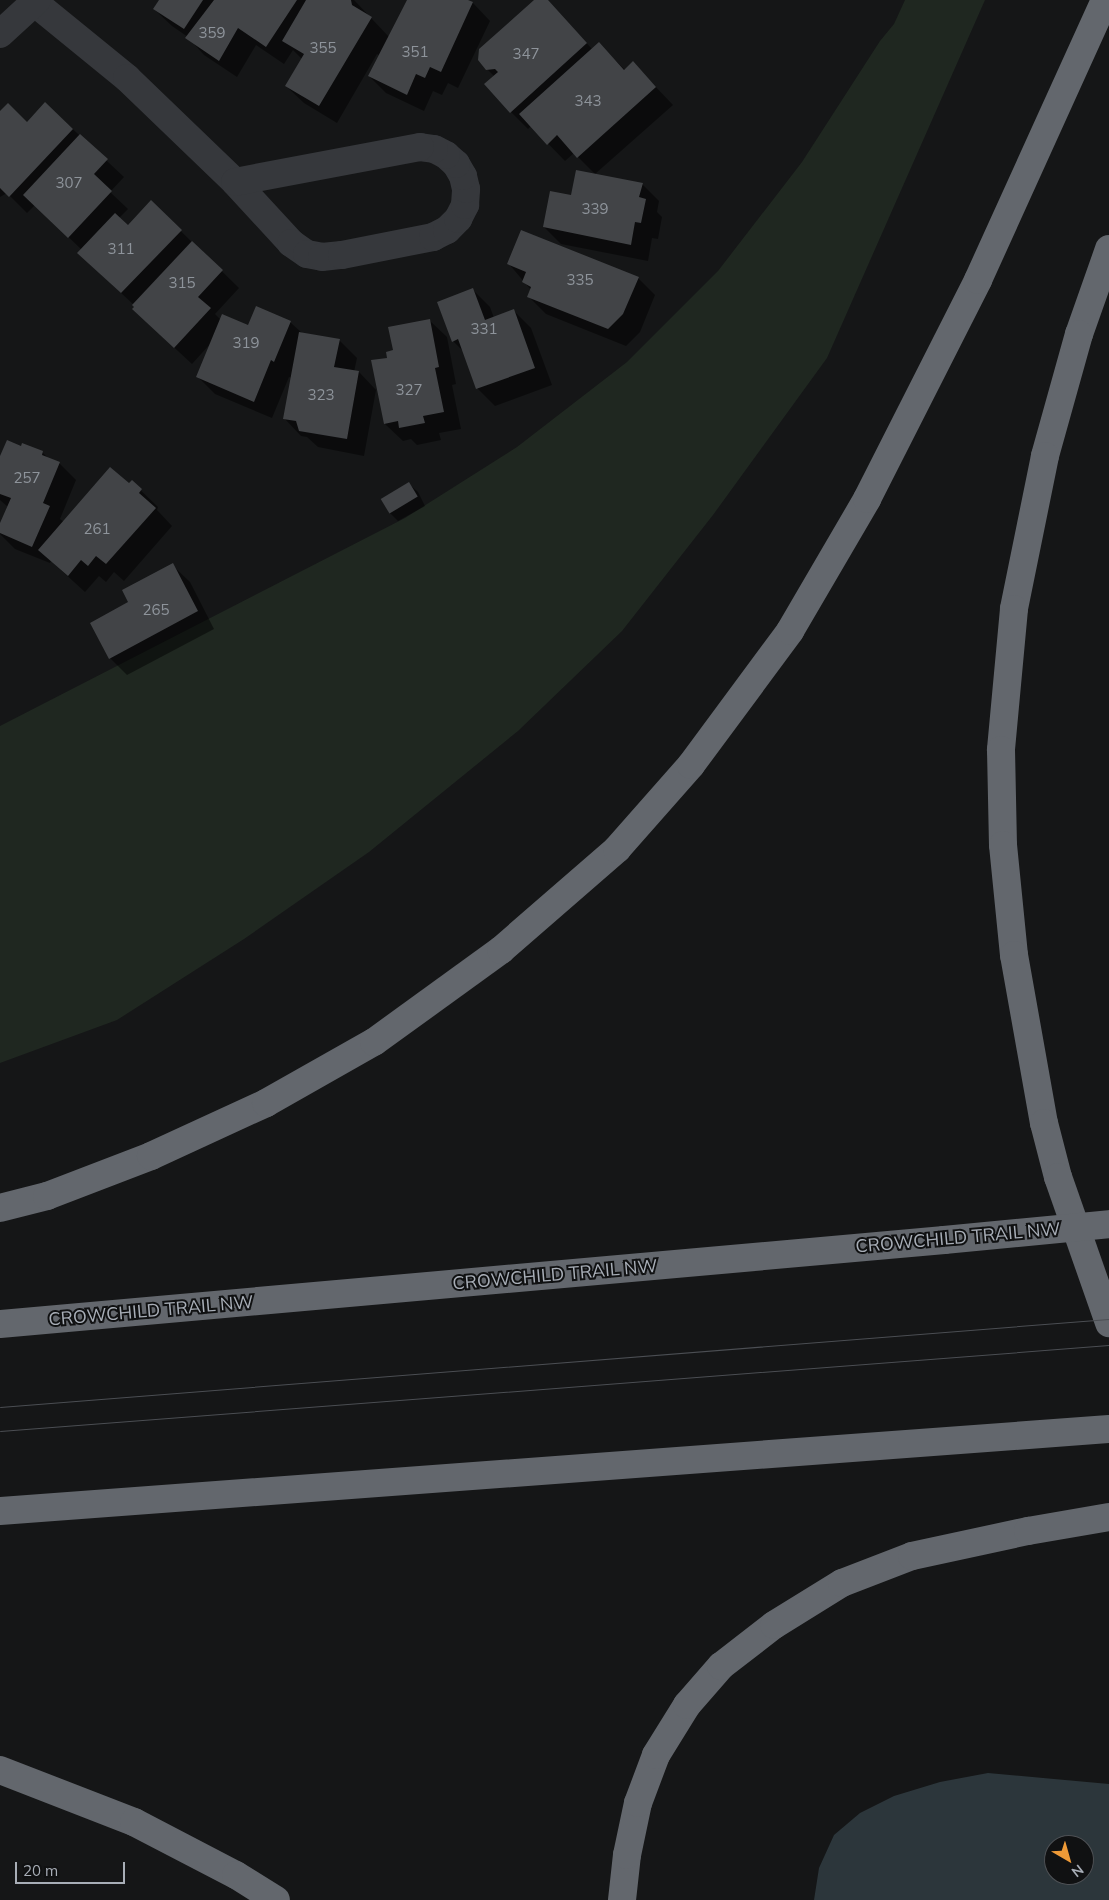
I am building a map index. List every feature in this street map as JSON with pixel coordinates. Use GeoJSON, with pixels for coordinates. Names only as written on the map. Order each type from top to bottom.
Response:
{"type":"FeatureCollection","features":[{"type":"Feature","properties":{"kind":"highway"},"geometry":{"type":"LineString","coordinates":[[0,1208],[47,1196],[151,1156],[266,1103],[374,1042],[501,950],[617,849],[691,765],[790,631],[867,499],[978,280],[1105,0]]}},
{"type":"Feature","properties":{"kind":"highway"},"geometry":{"type":"LineString","coordinates":[[1109,249],[1079,334],[1045,456],[1014,608],[1001,750],[1003,845],[1014,955],[1044,1123],[1058,1177],[1109,1323]]}},
{"type":"Feature","properties":{"kind":"highway","name":"CROWCHILD TRAIL NW"},"geometry":{"type":"LineString","coordinates":[[0,1324],[1109,1224]]}},
{"type":"Feature","properties":{"kind":"highway"},"geometry":{"type":"LineString","coordinates":[[0,1512],[1109,1429]]}},
{"type":"Feature","properties":{"kind":"highway"},"geometry":{"type":"LineString","coordinates":[[622,1900],[626,1855],[638,1803],[656,1755],[687,1705],[721,1666],[774,1625],[842,1584],[912,1556],[1028,1531],[1109,1518]]}},
{"type":"Feature","properties":{"kind":"highway"},"geometry":{"type":"LineString","coordinates":[[0,1770],[134,1822],[236,1875],[276,1900]]}},
{"type":"Feature","properties":{"kind":"street"},"geometry":{"type":"LineString","coordinates":[[0,34],[36,1],[127,78],[235,182],[291,243],[307,254],[322,257],[433,237],[447,230],[458,219],[464,205],[466,189],[463,176],[456,164],[446,155],[434,149],[420,147],[235,182]]}},
{"type":"Feature","properties":{"kind":"shaded area"},"geometry":{"type":"Polygon","coordinates":[[[905,0],[985,0],[827,358],[713,515],[622,631],[518,731],[369,852],[244,939],[117,1020],[0,1063],[0,726],[405,518],[517,447],[627,362],[718,271],[802,162],[880,41],[894,24],[905,0]]]}},
{"type":"Feature","properties":{"kind":"shaded area"},"geometry":{"type":"Polygon","coordinates":[[[988,1773],[1109,1784],[1109,1900],[814,1900],[819,1868],[834,1835],[860,1813],[894,1796],[940,1782],[988,1773]]]}},
{"type":"Feature","properties":{"kind":"building"},"geometry":{"type":"Polygon","coordinates":[[[159,0],[203,0],[184,29],[153,9],[159,0]]]}},
{"type":"Feature","properties":{"kind":"building"},"geometry":{"type":"Polygon","coordinates":[[[214,0],[297,0],[266,47],[238,28],[219,61],[185,38],[214,0]]]}},
{"type":"Feature","properties":{"kind":"building"},"geometry":{"type":"Polygon","coordinates":[[[306,0],[351,0],[352,5],[372,17],[319,106],[285,86],[304,54],[282,41],[306,0]]]}},
{"type":"Feature","properties":{"kind":"building"},"geometry":{"type":"Polygon","coordinates":[[[407,0],[468,0],[473,2],[441,72],[430,67],[425,78],[416,74],[407,95],[368,76],[407,0]]]}},
{"type":"Feature","properties":{"kind":"building"},"geometry":{"type":"Polygon","coordinates":[[[534,0],[548,0],[587,43],[510,113],[484,84],[498,72],[495,69],[486,70],[478,60],[479,49],[534,0]]]}},
{"type":"Feature","properties":{"kind":"building"},"geometry":{"type":"Polygon","coordinates":[[[599,42],[624,70],[633,61],[656,87],[577,158],[557,135],[547,145],[519,114],[599,42]]]}},
{"type":"Feature","properties":{"kind":"building"},"geometry":{"type":"Polygon","coordinates":[[[45,102],[73,129],[9,197],[0,188],[0,111],[8,103],[27,122],[45,102]]]}},
{"type":"Feature","properties":{"kind":"building"},"geometry":{"type":"Polygon","coordinates":[[[80,134],[108,159],[94,174],[112,191],[68,238],[23,195],[80,134]]]}},
{"type":"Feature","properties":{"kind":"building"},"geometry":{"type":"Polygon","coordinates":[[[576,170],[643,183],[639,197],[646,199],[641,223],[635,222],[631,245],[543,227],[550,191],[571,195],[576,170]]]}},
{"type":"Feature","properties":{"kind":"building"},"geometry":{"type":"Polygon","coordinates":[[[151,200],[182,230],[121,293],[77,253],[115,213],[128,225],[151,200]]]}},
{"type":"Feature","properties":{"kind":"building"},"geometry":{"type":"Polygon","coordinates":[[[521,230],[639,277],[623,314],[608,329],[527,297],[531,287],[522,282],[526,272],[507,264],[521,230]]]}},
{"type":"Feature","properties":{"kind":"building"},"geometry":{"type":"Polygon","coordinates":[[[192,241],[223,270],[198,297],[211,308],[174,348],[132,309],[134,307],[132,305],[192,241]]]}},
{"type":"Feature","properties":{"kind":"building"},"geometry":{"type":"Polygon","coordinates":[[[473,288],[485,320],[514,309],[535,368],[476,389],[458,339],[452,342],[437,302],[473,288]]]}},
{"type":"Feature","properties":{"kind":"building"},"geometry":{"type":"Polygon","coordinates":[[[256,306],[291,321],[274,362],[271,360],[254,402],[196,377],[222,314],[248,325],[256,306]]]}},
{"type":"Feature","properties":{"kind":"building"},"geometry":{"type":"Polygon","coordinates":[[[430,319],[439,367],[435,368],[444,412],[423,416],[425,423],[399,428],[398,421],[384,424],[371,360],[387,358],[386,352],[393,350],[388,327],[430,319]]]}},
{"type":"Feature","properties":{"kind":"building"},"geometry":{"type":"Polygon","coordinates":[[[299,332],[340,339],[334,367],[359,371],[347,439],[299,431],[296,421],[283,419],[299,332]]]}},
{"type":"Feature","properties":{"kind":"building"},"geometry":{"type":"Polygon","coordinates":[[[7,440],[21,446],[22,443],[43,451],[42,455],[60,462],[43,503],[50,506],[32,547],[0,533],[0,523],[11,498],[0,494],[0,456],[7,440]]]}},
{"type":"Feature","properties":{"kind":"building"},"geometry":{"type":"Polygon","coordinates":[[[110,467],[129,483],[132,480],[142,489],[139,493],[156,508],[106,564],[96,556],[88,566],[81,560],[68,576],[38,550],[110,467]]]}},
{"type":"Feature","properties":{"kind":"building"},"geometry":{"type":"Polygon","coordinates":[[[409,482],[418,497],[389,514],[381,499],[409,482]]]}},
{"type":"Feature","properties":{"kind":"building"},"geometry":{"type":"Polygon","coordinates":[[[173,563],[198,611],[109,659],[90,623],[128,602],[122,590],[173,563]]]}},
{"type":"Feature","properties":{"kind":"tram line"},"geometry":{"type":"LineString","coordinates":[[0,1407],[1109,1319]]}},
{"type":"Feature","properties":{"kind":"tram line"},"geometry":{"type":"LineString","coordinates":[[0,1431],[1109,1345]]}}]}
